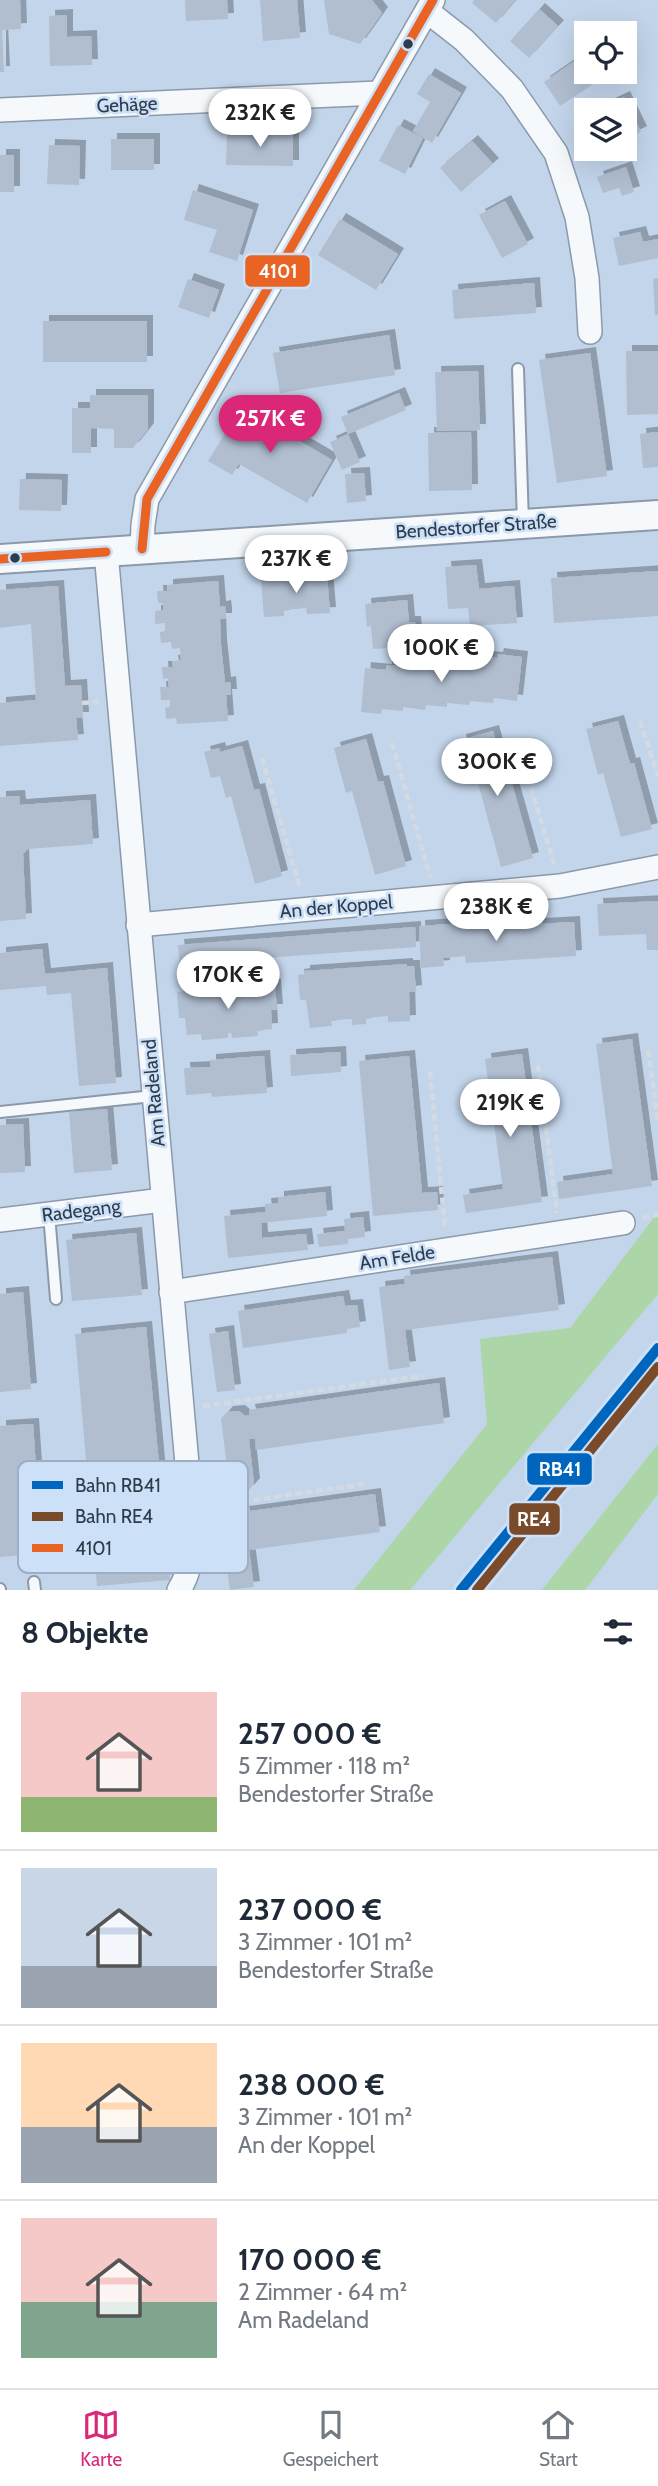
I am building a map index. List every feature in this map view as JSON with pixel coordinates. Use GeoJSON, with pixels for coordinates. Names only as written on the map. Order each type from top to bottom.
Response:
{"type":"FeatureCollection","features":[{"type":"Feature","properties":{"kind":"street"},"geometry":{"type":"LineString","coordinates":[[142,549],[147,499],[430,6],[512,89],[555,153],[577,217],[587,278],[590,332]]}},
{"type":"Feature","properties":{"kind":"street","name":"Gehäge"},"geometry":{"type":"LineString","coordinates":[[0,110],[379,93]]}},
{"type":"Feature","properties":{"kind":"street","name":"Bendestorfer Straße"},"geometry":{"type":"LineString","coordinates":[[0,559],[658,515]]}},
{"type":"Feature","properties":{"kind":"street","name":"Am Radeland"},"geometry":{"type":"LineString","coordinates":[[106,552],[187,1461]]}},
{"type":"Feature","properties":{"kind":"street","name":"An der Koppel"},"geometry":{"type":"LineString","coordinates":[[138,925],[561,886],[658,867]]}},
{"type":"Feature","properties":{"kind":"street","name":"Radegang"},"geometry":{"type":"LineString","coordinates":[[0,1220],[163,1200]]}},
{"type":"Feature","properties":{"kind":"street","name":"Am Felde"},"geometry":{"type":"LineString","coordinates":[[171,1292],[623,1223]]}},
{"type":"Feature","properties":{"kind":"street","name":"Am Radeland"},"geometry":{"type":"LineString","coordinates":[[178,1590],[187,1573]]}},
{"type":"Feature","properties":{"kind":"lane"},"geometry":{"type":"LineString","coordinates":[[518,369],[523,523]]}},
{"type":"Feature","properties":{"kind":"lane"},"geometry":{"type":"LineString","coordinates":[[0,1112],[153,1096]]}},
{"type":"Feature","properties":{"kind":"lane"},"geometry":{"type":"LineString","coordinates":[[49,1214],[57,1299]]}},
{"type":"Feature","properties":{"kind":"path"},"geometry":{"type":"LineString","coordinates":[[640,721],[658,776]]}},
{"type":"Feature","properties":{"kind":"path"},"geometry":{"type":"LineString","coordinates":[[516,737],[561,886]]}},
{"type":"Feature","properties":{"kind":"path"},"geometry":{"type":"LineString","coordinates":[[391,743],[436,897]]}},
{"type":"Feature","properties":{"kind":"path"},"geometry":{"type":"LineString","coordinates":[[262,758],[306,909]]}},
{"type":"Feature","properties":{"kind":"path"},"geometry":{"type":"LineString","coordinates":[[648,1050],[658,1121]]}},
{"type":"Feature","properties":{"kind":"path"},"geometry":{"type":"LineString","coordinates":[[538,1065],[559,1232]]}},
{"type":"Feature","properties":{"kind":"path"},"geometry":{"type":"LineString","coordinates":[[430,1072],[447,1250]]}},
{"type":"Feature","properties":{"kind":"path"},"geometry":{"type":"LineString","coordinates":[[182,1409],[423,1376]]}},
{"type":"Feature","properties":{"kind":"path"},"geometry":{"type":"LineString","coordinates":[[248,1501],[365,1484]]}},
{"type":"Feature","properties":{"kind":"green space"},"geometry":{"type":"Polygon","coordinates":[[[658,1212],[658,1294],[410,1590],[354,1590],[487,1424],[480,1339],[570,1328],[658,1212]]]}},
{"type":"Feature","properties":{"kind":"green space"},"geometry":{"type":"Polygon","coordinates":[[[658,1444],[658,1494],[585,1590],[542,1590],[658,1444]]]}},
{"type":"Feature","properties":{"kind":"building"},"geometry":{"type":"Polygon","coordinates":[[[0,0],[20,0],[21,29],[2,30],[4,72],[0,72],[0,0]]]}},
{"type":"Feature","properties":{"kind":"building"},"geometry":{"type":"Polygon","coordinates":[[[185,0],[227,0],[228,19],[186,21],[185,0]]]}},
{"type":"Feature","properties":{"kind":"building"},"geometry":{"type":"Polygon","coordinates":[[[260,0],[297,0],[300,38],[263,41],[260,0]]]}},
{"type":"Feature","properties":{"kind":"building"},"geometry":{"type":"Polygon","coordinates":[[[324,0],[372,0],[382,13],[360,44],[329,34],[324,0]]]}},
{"type":"Feature","properties":{"kind":"building"},"geometry":{"type":"Polygon","coordinates":[[[474,0],[515,0],[496,23],[472,3],[474,0]]]}},
{"type":"Feature","properties":{"kind":"building"},"geometry":{"type":"Polygon","coordinates":[[[539,9],[558,26],[529,58],[510,41],[539,9]]]}},
{"type":"Feature","properties":{"kind":"building"},"geometry":{"type":"Polygon","coordinates":[[[67,15],[67,37],[91,36],[92,65],[50,66],[49,16],[67,15]]]}},
{"type":"Feature","properties":{"kind":"building"},"geometry":{"type":"Polygon","coordinates":[[[574,61],[574,84],[592,85],[560,106],[544,82],[574,61]]]}},
{"type":"Feature","properties":{"kind":"building"},"geometry":{"type":"Polygon","coordinates":[[[429,74],[461,93],[432,143],[413,131],[430,102],[417,94],[429,74]]]}},
{"type":"Feature","properties":{"kind":"building"},"geometry":{"type":"Polygon","coordinates":[[[398,125],[423,138],[405,174],[379,161],[398,125]]]}},
{"type":"Feature","properties":{"kind":"building"},"geometry":{"type":"Polygon","coordinates":[[[227,131],[293,132],[293,166],[226,165],[227,131]]]}},
{"type":"Feature","properties":{"kind":"building"},"geometry":{"type":"Polygon","coordinates":[[[111,139],[154,139],[154,170],[111,170],[111,139]]]}},
{"type":"Feature","properties":{"kind":"building"},"geometry":{"type":"Polygon","coordinates":[[[472,141],[493,164],[461,192],[440,168],[472,141]]]}},
{"type":"Feature","properties":{"kind":"building"},"geometry":{"type":"Polygon","coordinates":[[[49,145],[80,146],[79,185],[47,184],[49,145]]]}},
{"type":"Feature","properties":{"kind":"building"},"geometry":{"type":"Polygon","coordinates":[[[0,155],[14,155],[14,192],[0,192],[0,155]]]}},
{"type":"Feature","properties":{"kind":"building"},"geometry":{"type":"Polygon","coordinates":[[[626,167],[634,192],[622,196],[619,188],[603,193],[597,177],[626,167]]]}},
{"type":"Feature","properties":{"kind":"building"},"geometry":{"type":"Polygon","coordinates":[[[193,190],[253,210],[237,261],[209,252],[217,230],[184,220],[193,190]]]}},
{"type":"Feature","properties":{"kind":"building"},"geometry":{"type":"Polygon","coordinates":[[[505,201],[528,244],[502,258],[479,215],[505,201]]]}},
{"type":"Feature","properties":{"kind":"building"},"geometry":{"type":"Polygon","coordinates":[[[340,219],[398,254],[376,290],[318,255],[340,219]]]}},
{"type":"Feature","properties":{"kind":"building"},"geometry":{"type":"Polygon","coordinates":[[[640,232],[643,242],[658,239],[658,258],[619,266],[613,238],[640,232]]]}},
{"type":"Feature","properties":{"kind":"building"},"geometry":{"type":"Polygon","coordinates":[[[658,278],[658,315],[655,315],[653,279],[658,278]]]}},
{"type":"Feature","properties":{"kind":"building"},"geometry":{"type":"Polygon","coordinates":[[[188,279],[219,290],[209,318],[178,307],[188,279]]]}},
{"type":"Feature","properties":{"kind":"building"},"geometry":{"type":"Polygon","coordinates":[[[534,283],[536,313],[454,319],[452,290],[534,283]]]}},
{"type":"Feature","properties":{"kind":"building"},"geometry":{"type":"Polygon","coordinates":[[[43,321],[147,321],[147,362],[43,362],[43,321]]]}},
{"type":"Feature","properties":{"kind":"building"},"geometry":{"type":"Polygon","coordinates":[[[389,335],[395,375],[280,393],[273,353],[389,335]]]}},
{"type":"Feature","properties":{"kind":"building"},"geometry":{"type":"Polygon","coordinates":[[[626,351],[658,351],[658,414],[627,415],[626,351]]]}},
{"type":"Feature","properties":{"kind":"building"},"geometry":{"type":"Polygon","coordinates":[[[590,353],[607,476],[557,483],[539,360],[590,353]]]}},
{"type":"Feature","properties":{"kind":"building"},"geometry":{"type":"Polygon","coordinates":[[[478,371],[480,430],[437,431],[435,372],[478,371]]]}},
{"type":"Feature","properties":{"kind":"building"},"geometry":{"type":"Polygon","coordinates":[[[399,393],[406,410],[348,434],[341,417],[399,393]]]}},
{"type":"Feature","properties":{"kind":"building"},"geometry":{"type":"Polygon","coordinates":[[[90,395],[148,395],[148,429],[133,448],[114,448],[114,429],[91,428],[91,453],[72,453],[72,408],[90,408],[90,395]]]}},
{"type":"Feature","properties":{"kind":"building"},"geometry":{"type":"Polygon","coordinates":[[[241,407],[332,460],[307,503],[239,464],[232,475],[208,461],[241,407]]]}},
{"type":"Feature","properties":{"kind":"building"},"geometry":{"type":"Polygon","coordinates":[[[471,432],[472,490],[429,491],[428,433],[471,432]]]}},
{"type":"Feature","properties":{"kind":"building"},"geometry":{"type":"Polygon","coordinates":[[[658,432],[658,467],[643,468],[640,434],[658,432]]]}},
{"type":"Feature","properties":{"kind":"building"},"geometry":{"type":"Polygon","coordinates":[[[348,434],[360,462],[342,470],[330,442],[348,434]]]}},
{"type":"Feature","properties":{"kind":"building"},"geometry":{"type":"Polygon","coordinates":[[[364,473],[366,501],[347,503],[345,474],[364,473]]]}},
{"type":"Feature","properties":{"kind":"building"},"geometry":{"type":"Polygon","coordinates":[[[20,479],[62,480],[61,511],[19,510],[20,479]]]}},
{"type":"Feature","properties":{"kind":"building"},"geometry":{"type":"Polygon","coordinates":[[[476,565],[479,589],[514,586],[517,623],[470,626],[468,608],[448,609],[445,567],[476,565]]]}},
{"type":"Feature","properties":{"kind":"building"},"geometry":{"type":"Polygon","coordinates":[[[658,571],[658,616],[554,623],[551,578],[658,571]]]}},
{"type":"Feature","properties":{"kind":"building"},"geometry":{"type":"Polygon","coordinates":[[[327,575],[330,613],[307,614],[306,608],[284,610],[284,616],[264,617],[261,580],[327,575]]]}},
{"type":"Feature","properties":{"kind":"building"},"geometry":{"type":"Polygon","coordinates":[[[218,581],[220,607],[225,606],[226,613],[226,619],[220,619],[225,683],[230,682],[231,695],[226,695],[228,721],[177,724],[176,718],[166,719],[165,708],[170,707],[170,700],[161,700],[160,687],[169,687],[168,678],[163,679],[162,667],[173,667],[172,661],[181,660],[180,648],[172,649],[171,642],[161,643],[160,632],[165,631],[165,623],[155,624],[155,611],[163,610],[163,603],[158,603],[157,591],[167,591],[167,585],[218,581]]]}},
{"type":"Feature","properties":{"kind":"building"},"geometry":{"type":"Polygon","coordinates":[[[58,586],[65,686],[81,685],[83,718],[76,718],[78,740],[0,746],[0,703],[36,700],[31,624],[0,628],[0,590],[58,586]]]}},
{"type":"Feature","properties":{"kind":"building"},"geometry":{"type":"Polygon","coordinates":[[[407,600],[409,622],[415,622],[417,646],[373,649],[365,604],[407,600]]]}},
{"type":"Feature","properties":{"kind":"building"},"geometry":{"type":"Polygon","coordinates":[[[498,654],[522,657],[517,701],[494,698],[493,703],[470,701],[469,705],[447,703],[447,707],[426,705],[425,710],[403,707],[403,711],[382,709],[381,714],[361,712],[365,668],[386,670],[386,665],[407,667],[407,663],[430,665],[430,660],[451,663],[451,658],[473,661],[474,656],[497,658],[498,654]]]}},
{"type":"Feature","properties":{"kind":"building"},"geometry":{"type":"Polygon","coordinates":[[[618,721],[630,764],[634,763],[652,829],[621,837],[603,773],[598,775],[586,729],[618,721]]]}},
{"type":"Feature","properties":{"kind":"building"},"geometry":{"type":"Polygon","coordinates":[[[493,731],[505,775],[509,773],[533,858],[501,867],[478,783],[472,785],[460,740],[493,731]]]}},
{"type":"Feature","properties":{"kind":"building"},"geometry":{"type":"Polygon","coordinates":[[[366,739],[378,782],[383,781],[406,866],[375,875],[352,791],[346,793],[334,748],[366,739]]]}},
{"type":"Feature","properties":{"kind":"building"},"geometry":{"type":"Polygon","coordinates":[[[242,746],[254,790],[259,789],[282,876],[255,884],[231,796],[226,798],[220,776],[211,778],[204,752],[219,748],[220,752],[242,746]]]}},
{"type":"Feature","properties":{"kind":"building"},"geometry":{"type":"Polygon","coordinates":[[[19,796],[20,805],[90,800],[93,844],[28,849],[23,854],[26,919],[0,921],[0,797],[19,796]]]}},
{"type":"Feature","properties":{"kind":"building"},"geometry":{"type":"Polygon","coordinates":[[[658,901],[658,950],[647,950],[646,934],[599,936],[597,904],[658,901]]]}},
{"type":"Feature","properties":{"kind":"building"},"geometry":{"type":"Polygon","coordinates":[[[574,922],[576,956],[466,963],[465,956],[443,958],[444,966],[421,968],[419,926],[465,923],[465,928],[574,922]]]}},
{"type":"Feature","properties":{"kind":"building"},"geometry":{"type":"Polygon","coordinates":[[[415,927],[416,947],[180,964],[178,945],[415,927]]]}},
{"type":"Feature","properties":{"kind":"building"},"geometry":{"type":"Polygon","coordinates":[[[42,949],[45,974],[107,968],[116,1083],[79,1086],[71,993],[47,995],[46,986],[0,990],[0,953],[42,949]]]}},
{"type":"Feature","properties":{"kind":"building"},"geometry":{"type":"Polygon","coordinates":[[[407,964],[414,966],[416,991],[409,992],[410,1021],[388,1022],[388,1016],[366,1018],[366,1024],[352,1025],[352,1019],[331,1020],[332,1026],[310,1028],[306,1000],[300,1000],[298,975],[304,974],[304,971],[407,964]]]}},
{"type":"Feature","properties":{"kind":"building"},"geometry":{"type":"Polygon","coordinates":[[[275,985],[277,1010],[271,1010],[272,1029],[257,1030],[258,1036],[232,1038],[231,1032],[228,1032],[228,1038],[202,1040],[201,1034],[187,1035],[185,1018],[179,1018],[177,992],[275,985]]]}},
{"type":"Feature","properties":{"kind":"building"},"geometry":{"type":"Polygon","coordinates":[[[632,1039],[652,1186],[559,1199],[557,1182],[613,1174],[596,1044],[632,1039]]]}},
{"type":"Feature","properties":{"kind":"building"},"geometry":{"type":"Polygon","coordinates":[[[340,1052],[341,1072],[291,1076],[290,1055],[340,1052]]]}},
{"type":"Feature","properties":{"kind":"building"},"geometry":{"type":"Polygon","coordinates":[[[522,1054],[542,1202],[466,1213],[463,1195],[503,1189],[485,1059],[522,1054]]]}},
{"type":"Feature","properties":{"kind":"building"},"geometry":{"type":"Polygon","coordinates":[[[264,1056],[267,1093],[212,1097],[211,1093],[186,1095],[184,1068],[210,1067],[210,1060],[264,1056]]]}},
{"type":"Feature","properties":{"kind":"building"},"geometry":{"type":"Polygon","coordinates":[[[409,1056],[422,1193],[437,1192],[438,1210],[373,1216],[359,1061],[409,1056]]]}},
{"type":"Feature","properties":{"kind":"building"},"geometry":{"type":"Polygon","coordinates":[[[107,1109],[112,1170],[74,1173],[69,1112],[107,1109]]]}},
{"type":"Feature","properties":{"kind":"building"},"geometry":{"type":"Polygon","coordinates":[[[23,1124],[25,1172],[0,1173],[0,1125],[23,1124]]]}},
{"type":"Feature","properties":{"kind":"building"},"geometry":{"type":"Polygon","coordinates":[[[325,1192],[327,1216],[261,1223],[262,1238],[306,1234],[308,1250],[228,1258],[224,1216],[266,1212],[265,1204],[278,1203],[278,1197],[325,1192]]]}},
{"type":"Feature","properties":{"kind":"building"},"geometry":{"type":"Polygon","coordinates":[[[363,1217],[365,1237],[348,1239],[348,1244],[319,1247],[317,1234],[345,1231],[344,1219],[363,1217]]]}},
{"type":"Feature","properties":{"kind":"building"},"geometry":{"type":"Polygon","coordinates":[[[136,1233],[142,1295],[72,1301],[66,1240],[136,1233]]]}},
{"type":"Feature","properties":{"kind":"building"},"geometry":{"type":"Polygon","coordinates":[[[552,1257],[559,1310],[405,1330],[410,1367],[389,1370],[379,1287],[405,1284],[404,1276],[552,1257]]]}},
{"type":"Feature","properties":{"kind":"building"},"geometry":{"type":"Polygon","coordinates":[[[23,1292],[31,1389],[0,1392],[0,1294],[23,1292]]]}},
{"type":"Feature","properties":{"kind":"building"},"geometry":{"type":"Polygon","coordinates":[[[343,1296],[345,1306],[357,1305],[360,1327],[347,1329],[347,1333],[243,1348],[238,1311],[343,1296]]]}},
{"type":"Feature","properties":{"kind":"building"},"geometry":{"type":"Polygon","coordinates":[[[146,1327],[159,1461],[86,1461],[75,1334],[146,1327]]]}},
{"type":"Feature","properties":{"kind":"building"},"geometry":{"type":"Polygon","coordinates":[[[228,1331],[235,1390],[217,1392],[209,1334],[228,1331]]]}},
{"type":"Feature","properties":{"kind":"building"},"geometry":{"type":"Polygon","coordinates":[[[439,1383],[444,1423],[256,1450],[255,1439],[249,1439],[254,1484],[248,1491],[248,1461],[226,1461],[221,1419],[227,1412],[239,1411],[245,1416],[250,1415],[249,1410],[439,1383]]]}},
{"type":"Feature","properties":{"kind":"building"},"geometry":{"type":"Polygon","coordinates":[[[33,1424],[36,1461],[18,1461],[18,1556],[0,1557],[0,1426],[33,1424]]]}},
{"type":"Feature","properties":{"kind":"building"},"geometry":{"type":"Polygon","coordinates":[[[375,1494],[380,1532],[249,1550],[254,1587],[230,1590],[228,1573],[248,1573],[248,1511],[375,1494]]]}},
{"type":"Feature","properties":{"kind":"building"},"geometry":{"type":"Polygon","coordinates":[[[96,1573],[169,1573],[170,1580],[97,1586],[96,1573]]]}},
{"type":"Feature","properties":{"kind":"rail line","name":"RB41"},"geometry":{"type":"LineString","coordinates":[[461,1590],[658,1348]]}},
{"type":"Feature","properties":{"kind":"rail line","name":"RE4"},"geometry":{"type":"LineString","coordinates":[[477,1590],[658,1367]]}},
{"type":"Feature","properties":{"kind":"transit line","name":"4101"},"geometry":{"type":"LineString","coordinates":[[142,549],[147,499],[433,0]]}},
{"type":"Feature","properties":{"kind":"transit line","name":"4101"},"geometry":{"type":"LineString","coordinates":[[0,559],[106,552]]}}]}
